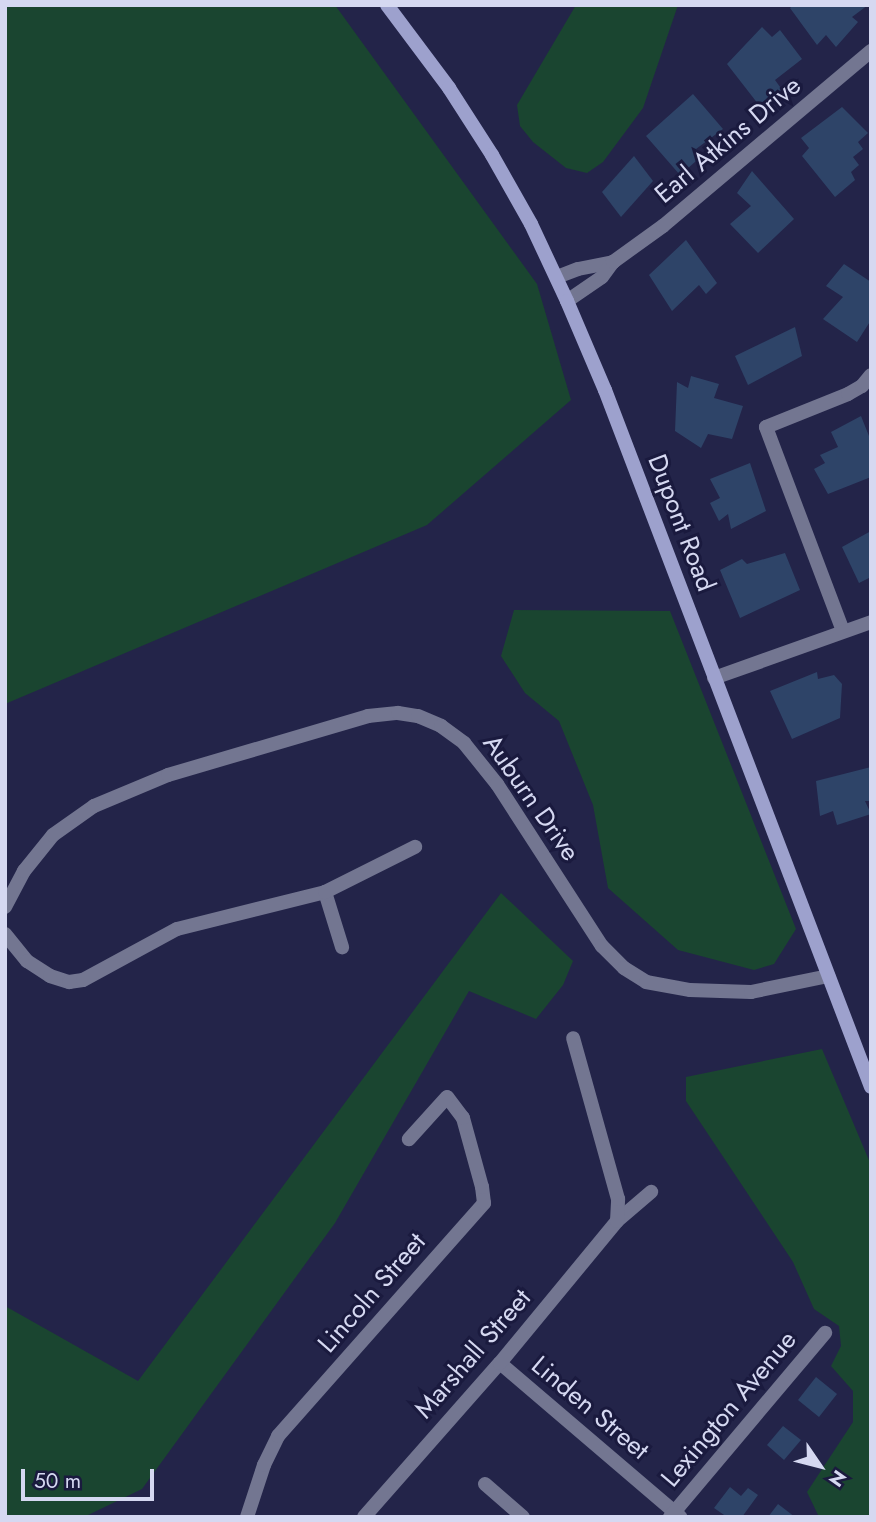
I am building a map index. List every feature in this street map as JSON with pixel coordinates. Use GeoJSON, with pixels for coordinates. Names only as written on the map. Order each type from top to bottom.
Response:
{"type":"FeatureCollection","features":[{"type":"Feature","properties":{"kind":"street","name":"Dupont Road"},"geometry":{"type":"LineString","coordinates":[[387,5],[449,88],[492,155],[568,300],[871,1087]]}},
{"type":"Feature","properties":{"kind":"street","name":"Earl Atkins Drive"},"geometry":{"type":"LineString","coordinates":[[568,300],[602,277],[613,262],[663,226],[871,51]]}},
{"type":"Feature","properties":{"kind":"street","name":"Earl Atkins Drive"},"geometry":{"type":"LineString","coordinates":[[557,277],[578,269],[613,262]]}},
{"type":"Feature","properties":{"kind":"street"},"geometry":{"type":"LineString","coordinates":[[843,631],[766,427],[848,394],[862,386],[871,375]]}},
{"type":"Feature","properties":{"kind":"street"},"geometry":{"type":"LineString","coordinates":[[714,678],[871,622]]}},
{"type":"Feature","properties":{"kind":"street","name":"Auburn Drive"},"geometry":{"type":"LineString","coordinates":[[5,907],[24,871],[53,835],[94,806],[168,775],[368,716],[398,713],[418,716],[441,726],[464,743],[497,784],[602,946],[624,968],[646,982],[690,990],[751,992],[828,975]]}},
{"type":"Feature","properties":{"kind":"street"},"geometry":{"type":"LineString","coordinates":[[5,934],[27,961],[60,981],[76,981],[177,929],[325,892],[415,847]]}},
{"type":"Feature","properties":{"kind":"street"},"geometry":{"type":"LineString","coordinates":[[325,892],[342,947]]}},
{"type":"Feature","properties":{"kind":"street"},"geometry":{"type":"LineString","coordinates":[[573,1038],[618,1199],[617,1221]]}},
{"type":"Feature","properties":{"kind":"street","name":"Lincoln Street"},"geometry":{"type":"LineString","coordinates":[[247,1517],[264,1465],[278,1436],[484,1203],[463,1118],[447,1097],[409,1139]]}},
{"type":"Feature","properties":{"kind":"street","name":"Marshall Street"},"geometry":{"type":"LineString","coordinates":[[367,1516],[500,1363],[617,1221],[651,1192]]}},
{"type":"Feature","properties":{"kind":"street","name":"Lexington Avenue"},"geometry":{"type":"LineString","coordinates":[[675,1515],[825,1333]]}},
{"type":"Feature","properties":{"kind":"street","name":"Linden Street"},"geometry":{"type":"LineString","coordinates":[[500,1363],[675,1515]]}},
{"type":"Feature","properties":{"kind":"street"},"geometry":{"type":"LineString","coordinates":[[485,1484],[523,1517]]}},
{"type":"Feature","properties":{"kind":"green space"},"geometry":{"type":"Polygon","coordinates":[[[5,5],[335,5],[537,284],[571,400],[427,525],[5,704],[5,5]]]}},
{"type":"Feature","properties":{"kind":"green space"},"geometry":{"type":"Polygon","coordinates":[[[576,5],[678,5],[643,108],[603,162],[587,173],[566,168],[533,142],[520,126],[517,105],[576,5]]]}},
{"type":"Feature","properties":{"kind":"green space"},"geometry":{"type":"Polygon","coordinates":[[[514,610],[670,611],[796,929],[774,964],[754,970],[678,950],[608,888],[593,805],[559,721],[525,693],[501,656],[514,610]]]}},
{"type":"Feature","properties":{"kind":"green space"},"geometry":{"type":"Polygon","coordinates":[[[501,893],[573,961],[563,985],[536,1019],[469,991],[335,1223],[142,1489],[84,1517],[5,1517],[5,1306],[138,1381],[501,893]]]}},
{"type":"Feature","properties":{"kind":"green space"},"geometry":{"type":"Polygon","coordinates":[[[822,1049],[871,1165],[871,1513],[868,1517],[819,1517],[807,1492],[853,1422],[853,1391],[831,1366],[841,1346],[839,1326],[814,1309],[793,1262],[686,1101],[686,1077],[822,1049]]]}},
{"type":"Feature","properties":{"kind":"building"},"geometry":{"type":"Polygon","coordinates":[[[793,5],[868,5],[852,17],[858,22],[836,47],[826,35],[817,45],[790,8],[793,5]]]}},
{"type":"Feature","properties":{"kind":"building"},"geometry":{"type":"Polygon","coordinates":[[[762,27],[772,37],[780,30],[802,59],[775,80],[783,91],[762,109],[727,64],[762,27]]]}},
{"type":"Feature","properties":{"kind":"building"},"geometry":{"type":"Polygon","coordinates":[[[693,94],[723,129],[696,149],[703,155],[680,175],[646,136],[693,94]]]}},
{"type":"Feature","properties":{"kind":"building"},"geometry":{"type":"Polygon","coordinates":[[[842,107],[868,133],[858,142],[863,149],[853,157],[859,165],[851,172],[855,180],[835,197],[802,156],[809,148],[801,138],[842,107]]]}},
{"type":"Feature","properties":{"kind":"building"},"geometry":{"type":"Polygon","coordinates":[[[634,156],[653,181],[621,217],[602,192],[634,156]]]}},
{"type":"Feature","properties":{"kind":"building"},"geometry":{"type":"Polygon","coordinates":[[[752,171],[794,219],[758,253],[730,224],[751,206],[737,193],[752,171]]]}},
{"type":"Feature","properties":{"kind":"building"},"geometry":{"type":"Polygon","coordinates":[[[686,240],[717,283],[706,294],[699,285],[672,311],[649,275],[686,240]]]}},
{"type":"Feature","properties":{"kind":"building"},"geometry":{"type":"Polygon","coordinates":[[[844,264],[871,282],[871,320],[857,342],[823,319],[843,297],[826,286],[844,264]]]}},
{"type":"Feature","properties":{"kind":"building"},"geometry":{"type":"Polygon","coordinates":[[[795,327],[802,356],[748,385],[735,356],[795,327]]]}},
{"type":"Feature","properties":{"kind":"building"},"geometry":{"type":"Polygon","coordinates":[[[691,376],[719,384],[714,398],[743,406],[732,439],[708,434],[701,448],[675,431],[677,382],[688,388],[691,376]]]}},
{"type":"Feature","properties":{"kind":"building"},"geometry":{"type":"Polygon","coordinates":[[[861,416],[871,441],[871,477],[828,494],[814,469],[825,463],[820,455],[838,447],[831,432],[861,416]]]}},
{"type":"Feature","properties":{"kind":"building"},"geometry":{"type":"Polygon","coordinates":[[[750,463],[766,511],[731,529],[728,514],[719,521],[710,503],[720,498],[710,479],[750,463]]]}},
{"type":"Feature","properties":{"kind":"building"},"geometry":{"type":"Polygon","coordinates":[[[871,531],[871,577],[859,583],[842,547],[871,531]]]}},
{"type":"Feature","properties":{"kind":"building"},"geometry":{"type":"Polygon","coordinates":[[[785,553],[800,590],[740,618],[720,570],[742,559],[747,564],[785,553]]]}},
{"type":"Feature","properties":{"kind":"building"},"geometry":{"type":"Polygon","coordinates":[[[817,672],[818,679],[834,675],[842,684],[840,718],[792,739],[770,691],[817,672]]]}},
{"type":"Feature","properties":{"kind":"building"},"geometry":{"type":"Polygon","coordinates":[[[871,767],[871,801],[865,801],[871,814],[837,825],[833,811],[820,816],[816,781],[871,767]]]}},
{"type":"Feature","properties":{"kind":"building"},"geometry":{"type":"Polygon","coordinates":[[[816,1377],[837,1394],[819,1417],[798,1400],[816,1377]]]}},
{"type":"Feature","properties":{"kind":"building"},"geometry":{"type":"Polygon","coordinates":[[[783,1426],[801,1440],[784,1460],[767,1445],[783,1426]]]}},
{"type":"Feature","properties":{"kind":"building"},"geometry":{"type":"Polygon","coordinates":[[[730,1487],[741,1496],[748,1488],[758,1495],[742,1517],[727,1517],[714,1508],[730,1487]]]}},
{"type":"Feature","properties":{"kind":"building"},"geometry":{"type":"Polygon","coordinates":[[[778,1504],[795,1517],[768,1517],[778,1504]]]}}]}
